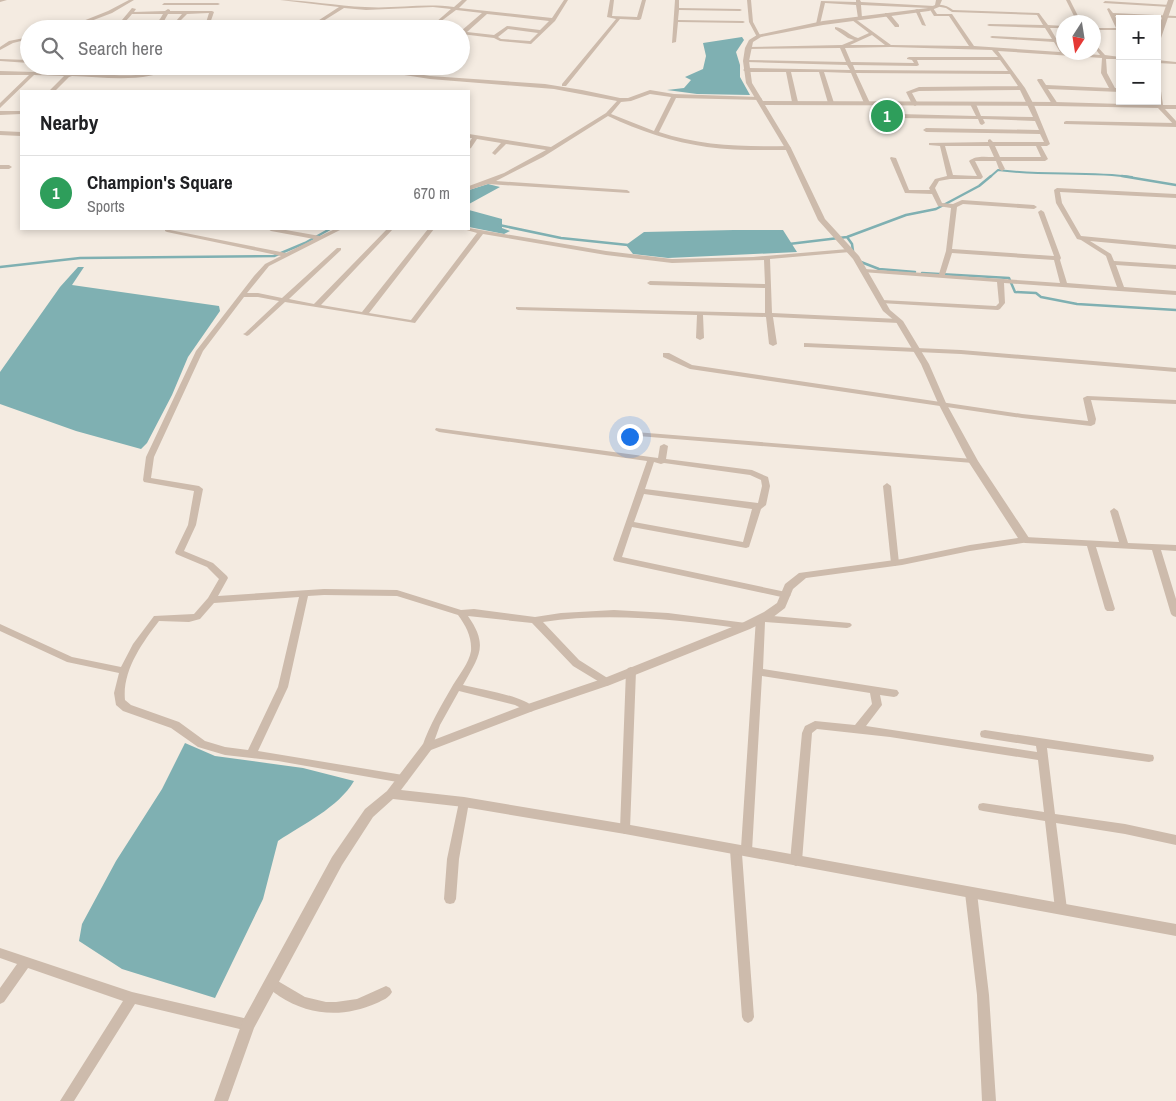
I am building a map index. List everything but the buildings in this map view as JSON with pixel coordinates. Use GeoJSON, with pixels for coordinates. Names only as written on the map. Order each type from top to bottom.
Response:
{"type":"FeatureCollection","features":[{"type":"Feature","properties":{"kind":"street"},"geometry":{"type":"LineString","coordinates":[[0,2],[5,0]]}},
{"type":"Feature","properties":{"kind":"street"},"geometry":{"type":"LineString","coordinates":[[89,20],[110,12],[132,0]]}},
{"type":"Feature","properties":{"kind":"street"},"geometry":{"type":"LineString","coordinates":[[125,20],[132,12],[138,0]]}},
{"type":"Feature","properties":{"kind":"street"},"geometry":{"type":"LineString","coordinates":[[282,0],[366,9],[433,6],[553,20]]}},
{"type":"Feature","properties":{"kind":"street"},"geometry":{"type":"LineString","coordinates":[[442,20],[465,0]]}},
{"type":"Feature","properties":{"kind":"street"},"geometry":{"type":"LineString","coordinates":[[470,33],[495,37],[497,40],[532,42],[553,20],[566,0]]}},
{"type":"Feature","properties":{"kind":"street"},"geometry":{"type":"LineString","coordinates":[[612,0],[609,17],[618,19],[640,19],[644,0]]}},
{"type":"Feature","properties":{"kind":"street"},"geometry":{"type":"LineString","coordinates":[[674,42],[677,0]]}},
{"type":"Feature","properties":{"kind":"street"},"geometry":{"type":"LineString","coordinates":[[748,0],[751,22],[759,36]]}},
{"type":"Feature","properties":{"kind":"street"},"geometry":{"type":"LineString","coordinates":[[1068,0],[1076,15]]}},
{"type":"Feature","properties":{"kind":"street"},"geometry":{"type":"LineString","coordinates":[[1104,1],[1170,3],[1167,16],[1161,27]]}},
{"type":"Feature","properties":{"kind":"street"},"geometry":{"type":"LineString","coordinates":[[1104,1],[1116,22]]}},
{"type":"Feature","properties":{"kind":"street"},"geometry":{"type":"LineString","coordinates":[[162,2],[168,13]]}},
{"type":"Feature","properties":{"kind":"street"},"geometry":{"type":"LineString","coordinates":[[162,2],[218,4]]}},
{"type":"Feature","properties":{"kind":"street"},"geometry":{"type":"LineString","coordinates":[[818,24],[823,2],[935,5],[947,7],[952,11],[1032,12],[1039,14],[1055,41]]}},
{"type":"Feature","properties":{"kind":"street"},"geometry":{"type":"LineString","coordinates":[[857,18],[858,2]]}},
{"type":"Feature","properties":{"kind":"street"},"geometry":{"type":"LineString","coordinates":[[935,5],[917,10],[818,24],[759,36],[751,40],[748,48],[746,70],[749,84],[788,148],[822,220],[856,258],[887,311],[899,321],[926,364],[942,403],[973,461],[1025,540]]}},
{"type":"Feature","properties":{"kind":"street"},"geometry":{"type":"LineString","coordinates":[[935,5],[936,15],[950,15],[973,48]]}},
{"type":"Feature","properties":{"kind":"street"},"geometry":{"type":"LineString","coordinates":[[324,20],[343,7]]}},
{"type":"Feature","properties":{"kind":"street"},"geometry":{"type":"LineString","coordinates":[[677,9],[740,10]]}},
{"type":"Feature","properties":{"kind":"street"},"geometry":{"type":"LineString","coordinates":[[917,10],[924,24]]}},
{"type":"Feature","properties":{"kind":"street"},"geometry":{"type":"LineString","coordinates":[[132,12],[212,12],[209,20]]}},
{"type":"Feature","properties":{"kind":"street"},"geometry":{"type":"LineString","coordinates":[[179,20],[185,12]]}},
{"type":"Feature","properties":{"kind":"street"},"geometry":{"type":"LineString","coordinates":[[470,25],[486,12]]}},
{"type":"Feature","properties":{"kind":"street"},"geometry":{"type":"LineString","coordinates":[[161,20],[168,13]]}},
{"type":"Feature","properties":{"kind":"street"},"geometry":{"type":"LineString","coordinates":[[887,14],[897,26]]}},
{"type":"Feature","properties":{"kind":"street"},"geometry":{"type":"LineString","coordinates":[[1111,14],[1176,17]]}},
{"type":"Feature","properties":{"kind":"street"},"geometry":{"type":"LineString","coordinates":[[495,37],[518,16]]}},
{"type":"Feature","properties":{"kind":"street"},"geometry":{"type":"LineString","coordinates":[[857,18],[890,46]]}},
{"type":"Feature","properties":{"kind":"street"},"geometry":{"type":"LineString","coordinates":[[564,85],[618,19]]}},
{"type":"Feature","properties":{"kind":"street"},"geometry":{"type":"LineString","coordinates":[[676,21],[743,22]]}},
{"type":"Feature","properties":{"kind":"street"},"geometry":{"type":"LineString","coordinates":[[990,25],[1056,27]]}},
{"type":"Feature","properties":{"kind":"street"},"geometry":{"type":"LineString","coordinates":[[506,27],[541,32]]}},
{"type":"Feature","properties":{"kind":"street"},"geometry":{"type":"LineString","coordinates":[[837,28],[850,37],[879,47]]}},
{"type":"Feature","properties":{"kind":"street"},"geometry":{"type":"LineString","coordinates":[[1101,28],[1116,29]]}},
{"type":"Feature","properties":{"kind":"street"},"geometry":{"type":"LineString","coordinates":[[842,47],[873,33]]}},
{"type":"Feature","properties":{"kind":"street"},"geometry":{"type":"LineString","coordinates":[[850,37],[850,43]]}},
{"type":"Feature","properties":{"kind":"street"},"geometry":{"type":"LineString","coordinates":[[992,37],[1055,41]]}},
{"type":"Feature","properties":{"kind":"street"},"geometry":{"type":"LineString","coordinates":[[0,49],[11,42],[20,40]]}},
{"type":"Feature","properties":{"kind":"street"},"geometry":{"type":"LineString","coordinates":[[748,48],[890,46],[973,48],[1056,53]]}},
{"type":"Feature","properties":{"kind":"street"},"geometry":{"type":"LineString","coordinates":[[842,47],[867,103]]}},
{"type":"Feature","properties":{"kind":"street"},"geometry":{"type":"LineString","coordinates":[[931,144],[1038,145],[1048,143],[1022,88],[994,49]]}},
{"type":"Feature","properties":{"kind":"street"},"geometry":{"type":"LineString","coordinates":[[1101,53],[1104,57],[1104,73],[1113,90]]}},
{"type":"Feature","properties":{"kind":"street"},"geometry":{"type":"LineString","coordinates":[[1101,57],[1116,58]]}},
{"type":"Feature","properties":{"kind":"street"},"geometry":{"type":"LineString","coordinates":[[746,61],[917,65],[912,58],[1002,59]]}},
{"type":"Feature","properties":{"kind":"street"},"geometry":{"type":"LineString","coordinates":[[0,60],[20,61]]}},
{"type":"Feature","properties":{"kind":"street"},"geometry":{"type":"LineString","coordinates":[[1161,61],[1176,62]]}},
{"type":"Feature","properties":{"kind":"street"},"geometry":{"type":"LineString","coordinates":[[15,74],[20,70]]}},
{"type":"Feature","properties":{"kind":"street"},"geometry":{"type":"LineString","coordinates":[[746,70],[1011,73]]}},
{"type":"Feature","properties":{"kind":"street"},"geometry":{"type":"LineString","coordinates":[[788,70],[795,102]]}},
{"type":"Feature","properties":{"kind":"street"},"geometry":{"type":"LineString","coordinates":[[821,70],[831,103]]}},
{"type":"Feature","properties":{"kind":"street"},"geometry":{"type":"LineString","coordinates":[[0,73],[20,74]]}},
{"type":"Feature","properties":{"kind":"street"},"geometry":{"type":"LineString","coordinates":[[0,106],[32,75],[151,75]]}},
{"type":"Feature","properties":{"kind":"street"},"geometry":{"type":"LineString","coordinates":[[53,90],[70,75]]}},
{"type":"Feature","properties":{"kind":"street"},"geometry":{"type":"LineString","coordinates":[[407,75],[546,86],[620,100],[629,100],[647,92],[674,96],[795,102],[1176,107]]}},
{"type":"Feature","properties":{"kind":"street"},"geometry":{"type":"LineString","coordinates":[[1040,80],[1055,104]]}},
{"type":"Feature","properties":{"kind":"street"},"geometry":{"type":"LineString","coordinates":[[1045,87],[1113,90]]}},
{"type":"Feature","properties":{"kind":"street"},"geometry":{"type":"LineString","coordinates":[[915,104],[910,92],[918,89],[1022,88]]}},
{"type":"Feature","properties":{"kind":"street"},"geometry":{"type":"LineString","coordinates":[[656,132],[674,96]]}},
{"type":"Feature","properties":{"kind":"street"},"geometry":{"type":"LineString","coordinates":[[470,188],[531,162],[574,133],[608,114],[620,100]]}},
{"type":"Feature","properties":{"kind":"street"},"geometry":{"type":"LineString","coordinates":[[973,104],[1002,169]]}},
{"type":"Feature","properties":{"kind":"street"},"geometry":{"type":"LineString","coordinates":[[1160,107],[1176,125]]}},
{"type":"Feature","properties":{"kind":"street"},"geometry":{"type":"LineString","coordinates":[[0,113],[20,113]]}},
{"type":"Feature","properties":{"kind":"street"},"geometry":{"type":"LineString","coordinates":[[608,114],[626,123],[690,143],[722,148],[788,148]]}},
{"type":"Feature","properties":{"kind":"street"},"geometry":{"type":"LineString","coordinates":[[899,116],[1036,119]]}},
{"type":"Feature","properties":{"kind":"street"},"geometry":{"type":"LineString","coordinates":[[1066,123],[1176,125]]}},
{"type":"Feature","properties":{"kind":"street"},"geometry":{"type":"LineString","coordinates":[[926,130],[1042,132]]}},
{"type":"Feature","properties":{"kind":"street"},"geometry":{"type":"LineString","coordinates":[[0,133],[20,134]]}},
{"type":"Feature","properties":{"kind":"street"},"geometry":{"type":"LineString","coordinates":[[470,136],[551,149]]}},
{"type":"Feature","properties":{"kind":"street"},"geometry":{"type":"LineString","coordinates":[[470,146],[476,137]]}},
{"type":"Feature","properties":{"kind":"street"},"geometry":{"type":"LineString","coordinates":[[496,153],[505,141]]}},
{"type":"Feature","properties":{"kind":"street"},"geometry":{"type":"LineString","coordinates":[[942,144],[950,177]]}},
{"type":"Feature","properties":{"kind":"street"},"geometry":{"type":"LineString","coordinates":[[1034,207],[962,202],[953,206],[940,206],[932,188],[937,180],[950,177],[979,178],[972,161],[980,159],[1045,159],[1038,145]]}},
{"type":"Feature","properties":{"kind":"street"},"geometry":{"type":"LineString","coordinates":[[893,158],[907,192],[933,192]]}},
{"type":"Feature","properties":{"kind":"street"},"geometry":{"type":"LineString","coordinates":[[0,167],[9,167]]}},
{"type":"Feature","properties":{"kind":"street"},"geometry":{"type":"LineString","coordinates":[[486,182],[627,192]]}},
{"type":"Feature","properties":{"kind":"street"},"geometry":{"type":"LineString","coordinates":[[1121,290],[1109,255],[1079,238],[1059,203],[1057,190],[1176,196]]}},
{"type":"Feature","properties":{"kind":"street"},"geometry":{"type":"LineString","coordinates":[[941,277],[949,251],[953,206]]}},
{"type":"Feature","properties":{"kind":"street"},"geometry":{"type":"LineString","coordinates":[[1041,212],[1058,258],[1056,260],[1064,286]]}},
{"type":"Feature","properties":{"kind":"street"},"geometry":{"type":"LineString","coordinates":[[167,230],[282,254]]}},
{"type":"Feature","properties":{"kind":"street"},"geometry":{"type":"LineString","coordinates":[[276,230],[317,238]]}},
{"type":"Feature","properties":{"kind":"street"},"geometry":{"type":"LineString","coordinates":[[337,230],[282,254],[267,265],[200,351],[150,457],[148,480],[199,489],[192,525],[180,552],[210,564],[224,578],[211,600],[197,617],[189,619],[157,618],[124,671],[118,689],[120,702],[127,708],[175,725],[202,744],[225,750],[403,779]]}},
{"type":"Feature","properties":{"kind":"street"},"geometry":{"type":"LineString","coordinates":[[316,306],[389,230]]}},
{"type":"Feature","properties":{"kind":"street"},"geometry":{"type":"LineString","coordinates":[[364,314],[430,230]]}},
{"type":"Feature","properties":{"kind":"street"},"geometry":{"type":"LineString","coordinates":[[470,230],[606,253],[672,261],[767,258],[842,242]]}},
{"type":"Feature","properties":{"kind":"street"},"geometry":{"type":"LineString","coordinates":[[244,295],[413,322],[481,232]]}},
{"type":"Feature","properties":{"kind":"street"},"geometry":{"type":"LineString","coordinates":[[1079,238],[1176,247]]}},
{"type":"Feature","properties":{"kind":"street"},"geometry":{"type":"LineString","coordinates":[[247,334],[339,249]]}},
{"type":"Feature","properties":{"kind":"street"},"geometry":{"type":"LineString","coordinates":[[949,251],[1058,258]]}},
{"type":"Feature","properties":{"kind":"street"},"geometry":{"type":"LineString","coordinates":[[767,258],[769,315],[773,344]]}},
{"type":"Feature","properties":{"kind":"street"},"geometry":{"type":"LineString","coordinates":[[1112,263],[1176,267]]}},
{"type":"Feature","properties":{"kind":"street"},"geometry":{"type":"LineString","coordinates":[[864,271],[1176,293]]}},
{"type":"Feature","properties":{"kind":"street"},"geometry":{"type":"LineString","coordinates":[[882,302],[998,308],[1002,303],[1000,281]]}},
{"type":"Feature","properties":{"kind":"street"},"geometry":{"type":"LineString","coordinates":[[650,283],[768,286]]}},
{"type":"Feature","properties":{"kind":"street"},"geometry":{"type":"LineString","coordinates":[[518,308],[769,315],[899,321]]}},
{"type":"Feature","properties":{"kind":"street"},"geometry":{"type":"LineString","coordinates":[[700,314],[700,338]]}},
{"type":"Feature","properties":{"kind":"street"},"geometry":{"type":"LineString","coordinates":[[807,344],[961,352],[1176,370]]}},
{"type":"Feature","properties":{"kind":"street"},"geometry":{"type":"LineString","coordinates":[[666,355],[690,367],[1091,424],[1092,419],[1087,398],[1176,402]]}},
{"type":"Feature","properties":{"kind":"street"},"geometry":{"type":"LineString","coordinates":[[439,430],[637,456],[661,462],[761,476],[765,479],[766,486],[762,505],[757,507],[745,507],[642,491]]}},
{"type":"Feature","properties":{"kind":"street"},"geometry":{"type":"LineString","coordinates":[[638,434],[973,461]]}},
{"type":"Feature","properties":{"kind":"street"},"geometry":{"type":"LineString","coordinates":[[661,462],[664,446]]}},
{"type":"Feature","properties":{"kind":"street"},"geometry":{"type":"LineString","coordinates":[[651,460],[642,491],[617,559],[786,595]]}},
{"type":"Feature","properties":{"kind":"street"},"geometry":{"type":"LineString","coordinates":[[887,486],[896,563]]}},
{"type":"Feature","properties":{"kind":"street"},"geometry":{"type":"LineString","coordinates":[[629,524],[746,545],[757,507]]}},
{"type":"Feature","properties":{"kind":"street"},"geometry":{"type":"LineString","coordinates":[[1114,511],[1124,545]]}},
{"type":"Feature","properties":{"kind":"street"},"geometry":{"type":"LineString","coordinates":[[427,747],[529,708],[606,682],[746,626],[781,605],[789,587],[803,575],[896,563],[970,548],[1025,540],[1176,548]]}},
{"type":"Feature","properties":{"kind":"street"},"geometry":{"type":"LineString","coordinates":[[1091,544],[1110,609]]}},
{"type":"Feature","properties":{"kind":"street"},"geometry":{"type":"LineString","coordinates":[[1155,546],[1176,614]]}},
{"type":"Feature","properties":{"kind":"street"},"geometry":{"type":"LineString","coordinates":[[211,600],[304,593],[397,593],[461,614],[467,620],[476,640],[477,648],[474,657],[436,725],[427,747],[391,794],[369,813],[337,862],[248,1025],[221,1101]]}},
{"type":"Feature","properties":{"kind":"street"},"geometry":{"type":"LineString","coordinates":[[251,754],[283,687],[304,593]]}},
{"type":"Feature","properties":{"kind":"street"},"geometry":{"type":"LineString","coordinates":[[461,614],[474,612],[536,620],[564,615],[629,615],[690,618],[746,626]]}},
{"type":"Feature","properties":{"kind":"street"},"geometry":{"type":"LineString","coordinates":[[762,618],[847,625]]}},
{"type":"Feature","properties":{"kind":"street"},"geometry":{"type":"LineString","coordinates":[[748,1017],[741,851],[762,618]]}},
{"type":"Feature","properties":{"kind":"street"},"geometry":{"type":"LineString","coordinates":[[536,620],[576,663],[606,682]]}},
{"type":"Feature","properties":{"kind":"street"},"geometry":{"type":"LineString","coordinates":[[0,627],[70,660],[124,671]]}},
{"type":"Feature","properties":{"kind":"street"},"geometry":{"type":"LineString","coordinates":[[626,829],[631,672]]}},
{"type":"Feature","properties":{"kind":"street"},"geometry":{"type":"LineString","coordinates":[[758,672],[894,693]]}},
{"type":"Feature","properties":{"kind":"street"},"geometry":{"type":"LineString","coordinates":[[457,688],[518,702],[529,708]]}},
{"type":"Feature","properties":{"kind":"street"},"geometry":{"type":"LineString","coordinates":[[857,730],[877,705],[874,690]]}},
{"type":"Feature","properties":{"kind":"street"},"geometry":{"type":"LineString","coordinates":[[796,861],[807,732],[816,725],[1044,757]]}},
{"type":"Feature","properties":{"kind":"street"},"geometry":{"type":"LineString","coordinates":[[985,734],[1149,758]]}},
{"type":"Feature","properties":{"kind":"street"},"geometry":{"type":"LineString","coordinates":[[1041,743],[1061,909]]}},
{"type":"Feature","properties":{"kind":"street"},"geometry":{"type":"LineString","coordinates":[[391,794],[464,802],[626,829],[1176,930]]}},
{"type":"Feature","properties":{"kind":"street"},"geometry":{"type":"LineString","coordinates":[[450,899],[453,859],[464,802]]}},
{"type":"Feature","properties":{"kind":"street"},"geometry":{"type":"LineString","coordinates":[[983,807],[1125,829],[1176,840]]}},
{"type":"Feature","properties":{"kind":"street"},"geometry":{"type":"LineString","coordinates":[[971,893],[983,995],[989,1101]]}},
{"type":"Feature","properties":{"kind":"street"},"geometry":{"type":"LineString","coordinates":[[0,953],[132,998],[248,1025]]}},
{"type":"Feature","properties":{"kind":"street"},"geometry":{"type":"LineString","coordinates":[[0,998],[26,962]]}},
{"type":"Feature","properties":{"kind":"street"},"geometry":{"type":"LineString","coordinates":[[271,983],[303,1003],[321,1008],[347,1008],[373,1000],[386,992]]}},
{"type":"Feature","properties":{"kind":"street"},"geometry":{"type":"LineString","coordinates":[[67,1101],[132,998]]}},
{"type":"Feature","properties":{"kind":"water"},"geometry":{"type":"Polygon","coordinates":[[[742,37],[744,40],[736,52],[740,65],[740,77],[750,95],[697,94],[667,90],[684,88],[691,80],[685,77],[703,69],[706,56],[703,43],[742,37]]]}},
{"type":"Feature","properties":{"kind":"water"},"geometry":{"type":"Polygon","coordinates":[[[488,184],[500,187],[470,203],[470,190],[488,184]]]}},
{"type":"Feature","properties":{"kind":"water"},"geometry":{"type":"Polygon","coordinates":[[[470,210],[502,219],[502,228],[510,231],[504,234],[470,227],[470,210]]]}},
{"type":"Feature","properties":{"kind":"water"},"geometry":{"type":"Polygon","coordinates":[[[783,230],[797,252],[668,258],[633,254],[626,245],[644,232],[783,230]]]}},
{"type":"Feature","properties":{"kind":"water"},"geometry":{"type":"Polygon","coordinates":[[[78,267],[84,267],[72,285],[219,306],[220,311],[188,357],[172,395],[147,443],[141,449],[76,431],[0,404],[0,372],[60,287],[78,267]]]}},
{"type":"Feature","properties":{"kind":"water"},"geometry":{"type":"Polygon","coordinates":[[[185,743],[215,756],[303,768],[354,781],[347,791],[330,807],[278,841],[263,899],[215,998],[122,969],[79,941],[82,924],[116,861],[162,789],[185,743]]]}},
{"type":"Feature","properties":{"kind":"waterway"},"geometry":{"type":"LineString","coordinates":[[990,177],[998,170],[1132,177]]}},
{"type":"Feature","properties":{"kind":"waterway"},"geometry":{"type":"LineString","coordinates":[[847,237],[906,215],[936,209],[979,186],[991,176]]}},
{"type":"Feature","properties":{"kind":"waterway"},"geometry":{"type":"LineString","coordinates":[[1122,176],[1176,185]]}},
{"type":"Feature","properties":{"kind":"waterway"},"geometry":{"type":"LineString","coordinates":[[499,225],[561,238],[628,245]]}},
{"type":"Feature","properties":{"kind":"waterway"},"geometry":{"type":"LineString","coordinates":[[0,267],[80,258],[274,256],[305,243],[328,230]]}},
{"type":"Feature","properties":{"kind":"waterway"},"geometry":{"type":"LineString","coordinates":[[789,244],[847,237]]}},
{"type":"Feature","properties":{"kind":"waterway"},"geometry":{"type":"LineString","coordinates":[[847,237],[852,244],[853,251]]}},
{"type":"Feature","properties":{"kind":"waterway"},"geometry":{"type":"LineString","coordinates":[[861,262],[879,269],[915,272]]}},
{"type":"Feature","properties":{"kind":"waterway"},"geometry":{"type":"LineString","coordinates":[[922,273],[1009,278],[1015,292],[1036,293],[1041,297],[1077,304],[1176,310]]}},
{"type":"Feature","properties":{"kind":"place","name":"Champion's Square"},"geometry":{"type":"Point","coordinates":[887,116]}}]}
